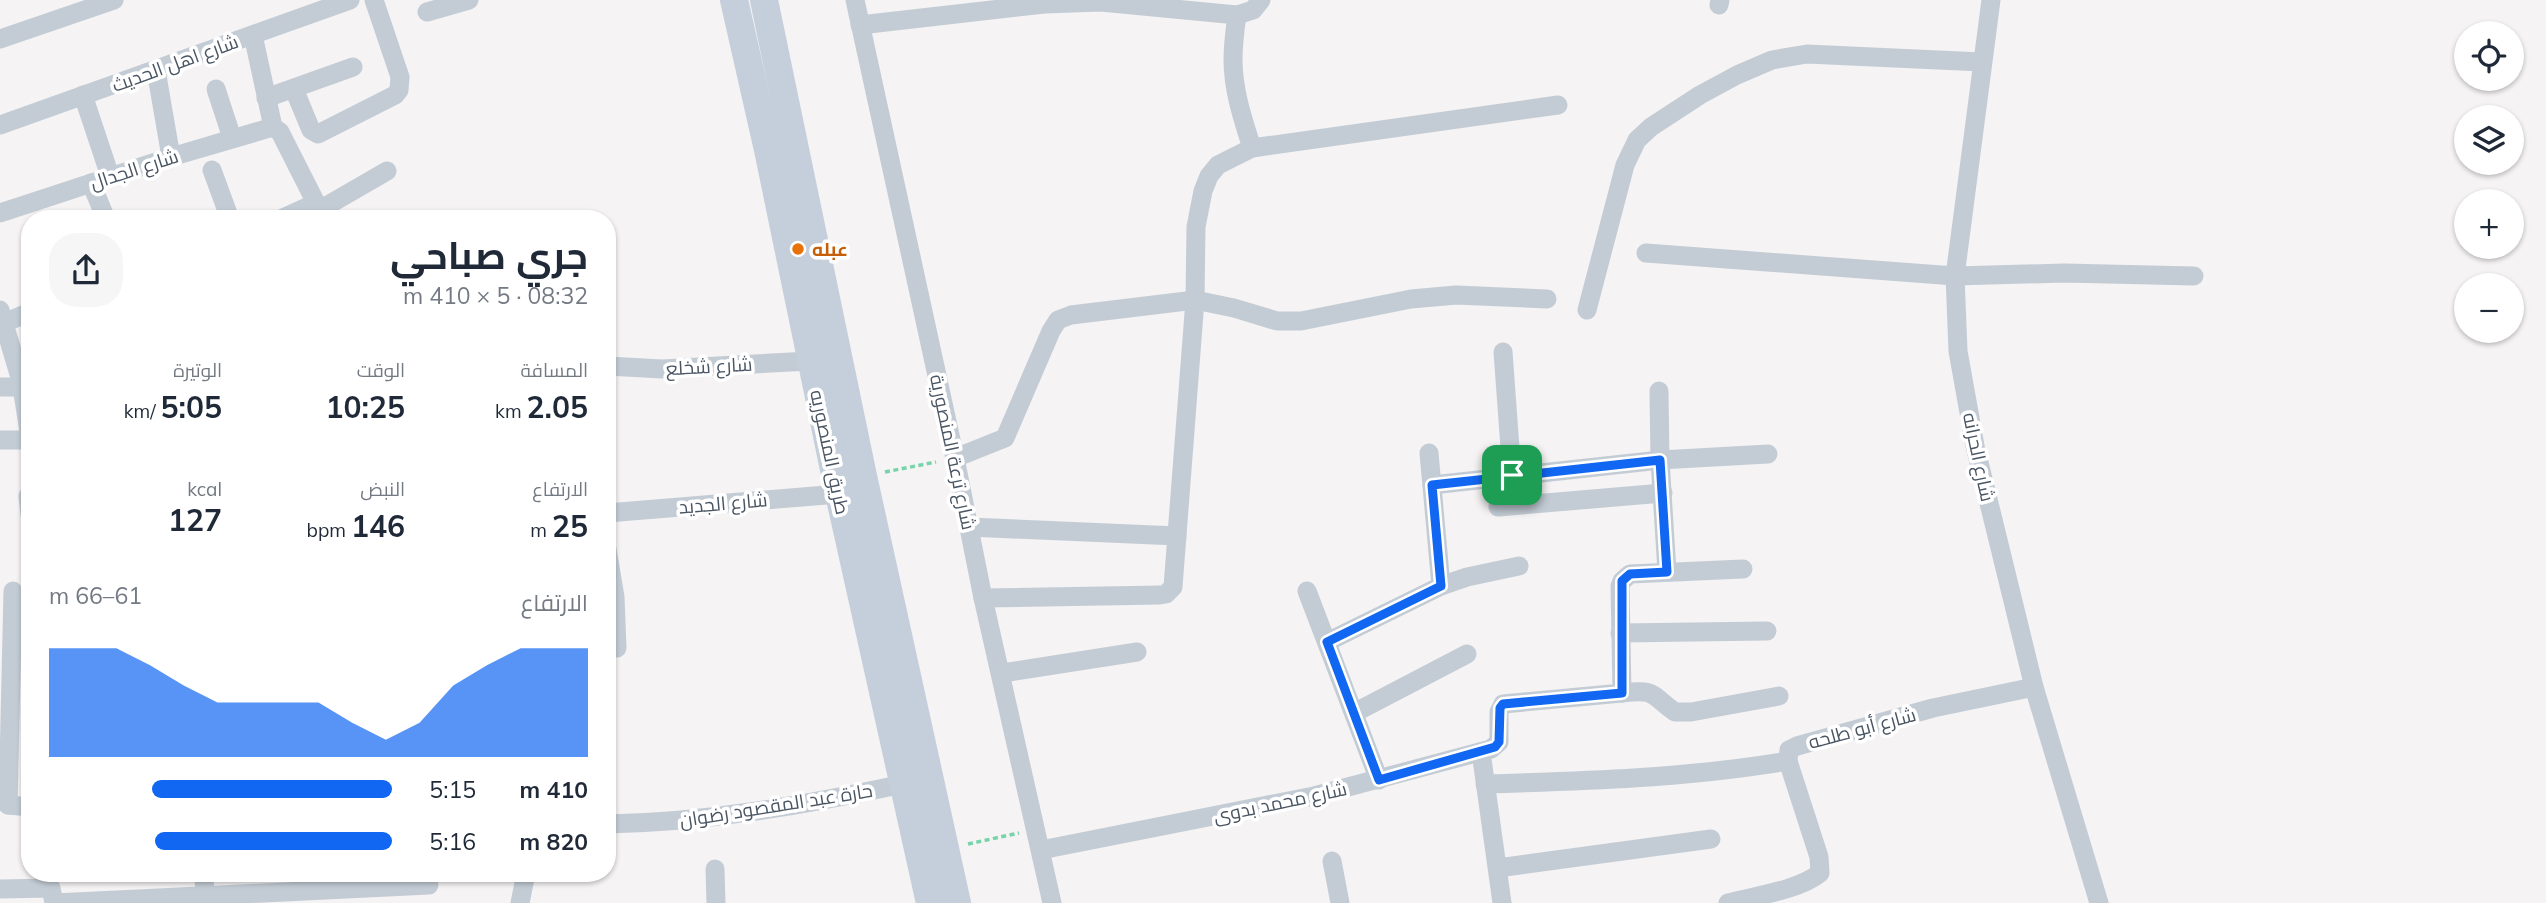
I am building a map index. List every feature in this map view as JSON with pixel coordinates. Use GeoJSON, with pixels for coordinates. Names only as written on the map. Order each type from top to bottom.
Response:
{"type":"FeatureCollection","features":[{"type":"Feature","properties":{"kind":"main road","name":"طريق المنصوريه"},"geometry":{"type":"LineString","coordinates":[[734,0],[768,150],[810,361],[930,903]]}},
{"type":"Feature","properties":{"kind":"main road","name":"طريق المنصوريه"},"geometry":{"type":"LineString","coordinates":[[764,0],[860,463],[957,903]]}},
{"type":"Feature","properties":{"kind":"street"},"geometry":{"type":"LineString","coordinates":[[0,39],[114,0]]}},
{"type":"Feature","properties":{"kind":"street","name":"شارع اهل الحديث"},"geometry":{"type":"LineString","coordinates":[[0,125],[351,0]]}},
{"type":"Feature","properties":{"kind":"street"},"geometry":{"type":"LineString","coordinates":[[294,89],[312,130],[318,134],[395,95],[399,90],[400,77],[374,0]]}},
{"type":"Feature","properties":{"kind":"street"},"geometry":{"type":"LineString","coordinates":[[426,12],[469,0]]}},
{"type":"Feature","properties":{"kind":"street","name":"شارع ترعة المنصورية"},"geometry":{"type":"LineString","coordinates":[[855,0],[949,459],[969,527],[1052,903]]}},
{"type":"Feature","properties":{"kind":"street"},"geometry":{"type":"LineString","coordinates":[[860,24],[1044,4],[1101,2],[1237,15],[1253,10],[1261,0]]}},
{"type":"Feature","properties":{"kind":"street","name":"شارع الحرانه"},"geometry":{"type":"LineString","coordinates":[[1991,0],[1955,276],[1958,351],[1975,446],[2034,687],[2099,903]]}},
{"type":"Feature","properties":{"kind":"street"},"geometry":{"type":"LineString","coordinates":[[1237,15],[1233,60],[1235,81],[1252,148]]}},
{"type":"Feature","properties":{"kind":"street"},"geometry":{"type":"LineString","coordinates":[[253,35],[271,127],[280,132],[322,210],[387,171]]}},
{"type":"Feature","properties":{"kind":"street"},"geometry":{"type":"LineString","coordinates":[[1587,310],[1625,165],[1637,140],[1651,127],[1700,95],[1772,60],[1807,54],[1982,62]]}},
{"type":"Feature","properties":{"kind":"street"},"geometry":{"type":"LineString","coordinates":[[266,97],[353,67]]}},
{"type":"Feature","properties":{"kind":"street"},"geometry":{"type":"LineString","coordinates":[[156,70],[171,157]]}},
{"type":"Feature","properties":{"kind":"street"},"geometry":{"type":"LineString","coordinates":[[216,89],[232,138]]}},
{"type":"Feature","properties":{"kind":"street"},"geometry":{"type":"LineString","coordinates":[[83,96],[110,176]]}},
{"type":"Feature","properties":{"kind":"street"},"geometry":{"type":"LineString","coordinates":[[983,598],[1166,594],[1173,587],[1195,300],[1196,227],[1203,191],[1209,176],[1218,165],[1252,148],[1558,105]]}},
{"type":"Feature","properties":{"kind":"street","name":"شارع الجدال"},"geometry":{"type":"LineString","coordinates":[[0,213],[271,127]]}},
{"type":"Feature","properties":{"kind":"street"},"geometry":{"type":"LineString","coordinates":[[212,170],[227,210]]}},
{"type":"Feature","properties":{"kind":"street"},"geometry":{"type":"LineString","coordinates":[[91,183],[102,210]]}},
{"type":"Feature","properties":{"kind":"street"},"geometry":{"type":"LineString","coordinates":[[1646,253],[1955,276],[2064,273],[2194,276]]}},
{"type":"Feature","properties":{"kind":"street"},"geometry":{"type":"LineString","coordinates":[[949,459],[1005,438],[1051,331],[1058,320],[1070,315],[1195,300],[1277,321],[1301,321],[1411,299],[1456,295],[1547,299]]}},
{"type":"Feature","properties":{"kind":"street"},"geometry":{"type":"LineString","coordinates":[[21,313],[2,316],[21,372]]}},
{"type":"Feature","properties":{"kind":"street"},"geometry":{"type":"LineString","coordinates":[[1503,352],[1512,475]]}},
{"type":"Feature","properties":{"kind":"street","name":"شارع شخلع"},"geometry":{"type":"LineString","coordinates":[[616,366],[662,369],[810,361]]}},
{"type":"Feature","properties":{"kind":"street"},"geometry":{"type":"LineString","coordinates":[[0,387],[21,387]]}},
{"type":"Feature","properties":{"kind":"street"},"geometry":{"type":"LineString","coordinates":[[1659,391],[1667,572]]}},
{"type":"Feature","properties":{"kind":"street"},"geometry":{"type":"LineString","coordinates":[[0,440],[21,439]]}},
{"type":"Feature","properties":{"kind":"street"},"geometry":{"type":"LineString","coordinates":[[1429,453],[1441,586]]}},
{"type":"Feature","properties":{"kind":"street"},"geometry":{"type":"LineString","coordinates":[[1432,485],[1660,460],[1768,454]]}},
{"type":"Feature","properties":{"kind":"street"},"geometry":{"type":"LineString","coordinates":[[1498,507],[1663,493]]}},
{"type":"Feature","properties":{"kind":"street","name":"شارع الجديد"},"geometry":{"type":"LineString","coordinates":[[616,512],[839,494]]}},
{"type":"Feature","properties":{"kind":"street"},"geometry":{"type":"LineString","coordinates":[[969,527],[1177,536]]}},
{"type":"Feature","properties":{"kind":"street"},"geometry":{"type":"LineString","coordinates":[[1327,642],[1441,586],[1467,577],[1519,566]]}},
{"type":"Feature","properties":{"kind":"street"},"geometry":{"type":"LineString","coordinates":[[1622,693],[1622,581],[1630,574],[1743,569]]}},
{"type":"Feature","properties":{"kind":"street"},"geometry":{"type":"LineString","coordinates":[[4,808],[14,590]]}},
{"type":"Feature","properties":{"kind":"street"},"geometry":{"type":"LineString","coordinates":[[1307,591],[1379,780]]}},
{"type":"Feature","properties":{"kind":"street"},"geometry":{"type":"LineString","coordinates":[[616,622],[617,648]]}},
{"type":"Feature","properties":{"kind":"street"},"geometry":{"type":"LineString","coordinates":[[1620,633],[1767,631]]}},
{"type":"Feature","properties":{"kind":"street"},"geometry":{"type":"LineString","coordinates":[[1002,673],[1137,652]]}},
{"type":"Feature","properties":{"kind":"street"},"geometry":{"type":"LineString","coordinates":[[1354,713],[1467,654]]}},
{"type":"Feature","properties":{"kind":"street","name":"شارع أبو طلحه"},"geometry":{"type":"LineString","coordinates":[[1728,903],[1782,889],[1820,873],[1819,857],[1788,761],[1789,750],[1933,708],[2034,687]]}},
{"type":"Feature","properties":{"kind":"street"},"geometry":{"type":"LineString","coordinates":[[1502,903],[1481,752],[1495,747],[1499,742],[1499,712],[1503,704],[1647,690],[1675,712],[1691,712],[1779,696]]}},
{"type":"Feature","properties":{"kind":"street","name":"شارع محمد بدوى"},"geometry":{"type":"LineString","coordinates":[[1041,850],[1314,796],[1481,752]]}},
{"type":"Feature","properties":{"kind":"street"},"geometry":{"type":"LineString","coordinates":[[1485,784],[1672,777],[1725,772],[1788,761]]}},
{"type":"Feature","properties":{"kind":"street","name":"حارة عبد المقصود رضوان"},"geometry":{"type":"LineString","coordinates":[[616,823],[718,817],[811,804],[903,784]]}},
{"type":"Feature","properties":{"kind":"street"},"geometry":{"type":"LineString","coordinates":[[1498,868],[1711,839]]}},
{"type":"Feature","properties":{"kind":"street"},"geometry":{"type":"LineString","coordinates":[[1332,861],[1340,903]]}},
{"type":"Feature","properties":{"kind":"street"},"geometry":{"type":"LineString","coordinates":[[715,869],[716,903]]}},
{"type":"Feature","properties":{"kind":"street"},"geometry":{"type":"LineString","coordinates":[[520,903],[524,882]]}},
{"type":"Feature","properties":{"kind":"street"},"geometry":{"type":"LineString","coordinates":[[0,889],[51,888],[54,903],[326,897],[429,886]]}},
{"type":"Feature","properties":{"kind":"path"},"geometry":{"type":"LineString","coordinates":[[891,470],[949,459]]}},
{"type":"Feature","properties":{"kind":"path"},"geometry":{"type":"LineString","coordinates":[[961,846],[1021,833]]}},
{"type":"Feature","properties":{"kind":"place","name":"عبله"},"geometry":{"type":"Point","coordinates":[798,249]}},
{"type":"Feature","properties":{"kind":"route"},"geometry":{"type":"LineString","coordinates":[[1660,460],[1667,572],[1630,574],[1620,586],[1622,693],[1503,704],[1499,712],[1499,742],[1495,747],[1379,780],[1327,642],[1441,586],[1432,485],[1512,475],[1660,460]]}}]}
